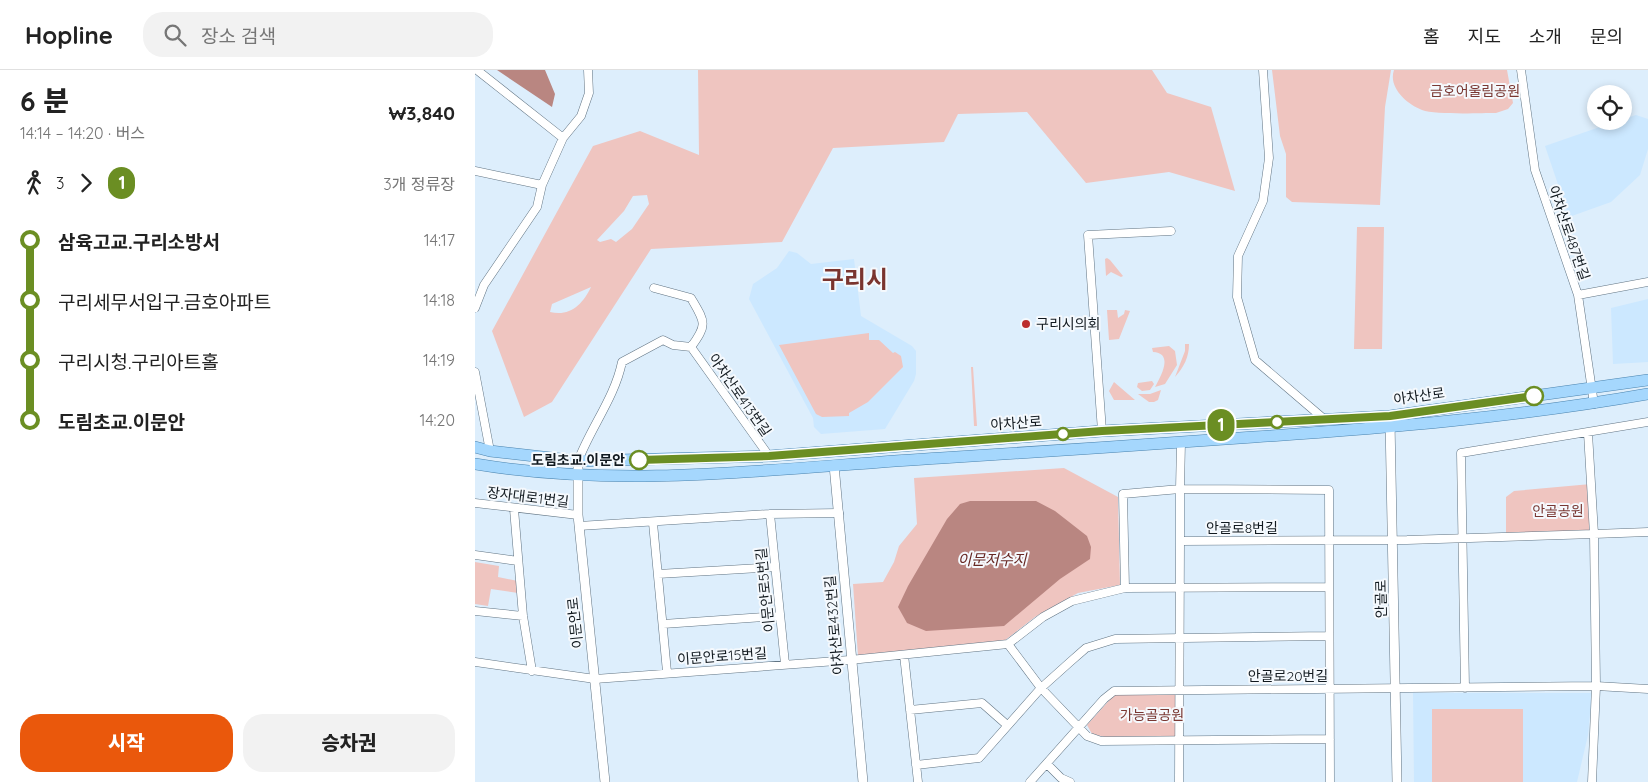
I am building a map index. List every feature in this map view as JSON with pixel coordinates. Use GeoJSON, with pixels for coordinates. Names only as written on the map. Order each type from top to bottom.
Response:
{"type":"FeatureCollection","features":[{"type":"Feature","properties":{"kind":"main road","name":"아차산로"},"geometry":{"type":"LineString","coordinates":[[475,447],[490,451],[578,461],[769,456],[1102,431],[1324,419],[1390,422],[1648,380]]}},
{"type":"Feature","properties":{"kind":"main road","name":"아차산로"},"geometry":{"type":"LineString","coordinates":[[475,464],[519,471],[578,476],[635,477],[754,472],[1181,442],[1593,404],[1648,394]]}},
{"type":"Feature","properties":{"kind":"street"},"geometry":{"type":"LineString","coordinates":[[477,70],[563,138]]}},
{"type":"Feature","properties":{"kind":"street"},"geometry":{"type":"LineString","coordinates":[[475,308],[485,285],[537,207],[542,185],[563,138],[581,116],[589,93],[588,70]]}},
{"type":"Feature","properties":{"kind":"street"},"geometry":{"type":"LineString","coordinates":[[1263,70],[1269,158],[1263,201],[1238,256],[1237,297],[1255,360],[1324,419]]}},
{"type":"Feature","properties":{"kind":"street","name":"아차산로487번길"},"geometry":{"type":"LineString","coordinates":[[1521,70],[1535,170],[1578,294],[1593,404]]}},
{"type":"Feature","properties":{"kind":"street"},"geometry":{"type":"LineString","coordinates":[[475,171],[542,185]]}},
{"type":"Feature","properties":{"kind":"street"},"geometry":{"type":"LineString","coordinates":[[1102,431],[1088,235],[1171,231]]}},
{"type":"Feature","properties":{"kind":"street"},"geometry":{"type":"LineString","coordinates":[[1578,294],[1648,282]]}},
{"type":"Feature","properties":{"kind":"street","name":"아차산로413번길"},"geometry":{"type":"LineString","coordinates":[[654,288],[691,298],[704,319],[703,330],[691,347]]}},
{"type":"Feature","properties":{"kind":"street","name":"아차산로413번길"},"geometry":{"type":"LineString","coordinates":[[578,461],[587,439],[618,381],[622,362],[663,340],[673,345],[691,347],[769,456]]}},
{"type":"Feature","properties":{"kind":"street"},"geometry":{"type":"LineString","coordinates":[[475,372],[490,451]]}},
{"type":"Feature","properties":{"kind":"street","name":"안골로"},"geometry":{"type":"LineString","coordinates":[[1390,422],[1397,782]]}},
{"type":"Feature","properties":{"kind":"street"},"geometry":{"type":"LineString","coordinates":[[1465,688],[1465,586],[1461,538],[1461,453],[1648,422]]}},
{"type":"Feature","properties":{"kind":"street"},"geometry":{"type":"LineString","coordinates":[[1588,433],[1594,534],[1596,686],[1592,782]]}},
{"type":"Feature","properties":{"kind":"street"},"geometry":{"type":"LineString","coordinates":[[1179,782],[1181,442]]}},
{"type":"Feature","properties":{"kind":"street","name":"이문안로"},"geometry":{"type":"LineString","coordinates":[[578,461],[578,515],[605,782]]}},
{"type":"Feature","properties":{"kind":"street","name":"아차산로432번길"},"geometry":{"type":"LineString","coordinates":[[834,465],[850,660],[863,782]]}},
{"type":"Feature","properties":{"kind":"street"},"geometry":{"type":"LineString","coordinates":[[1125,588],[1123,494],[1180,489],[1329,490],[1330,782]]}},
{"type":"Feature","properties":{"kind":"street","name":"장자대로1번길"},"geometry":{"type":"LineString","coordinates":[[475,503],[578,515]]}},
{"type":"Feature","properties":{"kind":"street"},"geometry":{"type":"LineString","coordinates":[[514,508],[523,616],[531,671]]}},
{"type":"Feature","properties":{"kind":"street"},"geometry":{"type":"LineString","coordinates":[[579,526],[653,523],[770,514],[839,513]]}},
{"type":"Feature","properties":{"kind":"street","name":"이문안로5번길"},"geometry":{"type":"LineString","coordinates":[[770,514],[785,664]]}},
{"type":"Feature","properties":{"kind":"street"},"geometry":{"type":"LineString","coordinates":[[653,523],[667,672]]}},
{"type":"Feature","properties":{"kind":"street","name":"안골로8번길"},"geometry":{"type":"LineString","coordinates":[[1180,541],[1393,540],[1648,532]]}},
{"type":"Feature","properties":{"kind":"street"},"geometry":{"type":"LineString","coordinates":[[475,555],[518,561]]}},
{"type":"Feature","properties":{"kind":"street"},"geometry":{"type":"LineString","coordinates":[[658,574],[775,566]]}},
{"type":"Feature","properties":{"kind":"street"},"geometry":{"type":"LineString","coordinates":[[850,660],[1007,644],[1043,616],[1072,601],[1125,588],[1329,587]]}},
{"type":"Feature","properties":{"kind":"street"},"geometry":{"type":"LineString","coordinates":[[475,611],[523,616]]}},
{"type":"Feature","properties":{"kind":"street"},"geometry":{"type":"LineString","coordinates":[[663,624],[780,616]]}},
{"type":"Feature","properties":{"kind":"street"},"geometry":{"type":"LineString","coordinates":[[916,765],[979,758],[1041,688],[1086,648],[1115,639],[1329,636]]}},
{"type":"Feature","properties":{"kind":"street"},"geometry":{"type":"LineString","coordinates":[[1007,644],[1041,688],[1079,729],[1087,736],[1101,741],[1330,739]]}},
{"type":"Feature","properties":{"kind":"street"},"geometry":{"type":"LineString","coordinates":[[904,655],[918,782]]}},
{"type":"Feature","properties":{"kind":"street","name":"이문안로15번길"},"geometry":{"type":"LineString","coordinates":[[475,662],[595,679],[667,672],[850,660]]}},
{"type":"Feature","properties":{"kind":"street"},"geometry":{"type":"LineString","coordinates":[[1596,686],[1647,688]]}},
{"type":"Feature","properties":{"kind":"street","name":"안골로20번길"},"geometry":{"type":"LineString","coordinates":[[1030,782],[1079,729],[1103,699],[1114,691],[1179,689],[1396,690],[1596,686]]}},
{"type":"Feature","properties":{"kind":"street"},"geometry":{"type":"LineString","coordinates":[[910,710],[982,703],[1007,725]]}},
{"type":"Feature","properties":{"kind":"street"},"geometry":{"type":"LineString","coordinates":[[1047,764],[1061,778],[1071,782]]}},
{"type":"Feature","properties":{"kind":"shaded area"},"geometry":{"type":"Polygon","coordinates":[[[1636,115],[1648,119],[1648,149],[1640,175],[1611,202],[1569,217],[1545,146],[1591,130],[1632,130],[1632,116],[1636,115]]]}},
{"type":"Feature","properties":{"kind":"shaded area"},"geometry":{"type":"Polygon","coordinates":[[[789,251],[797,253],[811,264],[854,259],[861,316],[912,346],[916,351],[916,374],[914,381],[885,429],[821,434],[814,427],[813,418],[749,299],[753,284],[777,268],[789,251]]]}},
{"type":"Feature","properties":{"kind":"shaded area"},"geometry":{"type":"Polygon","coordinates":[[[1648,299],[1648,362],[1613,364],[1611,308],[1648,299]]]}},
{"type":"Feature","properties":{"kind":"shaded area"},"geometry":{"type":"Polygon","coordinates":[[[1413,693],[1592,693],[1588,735],[1577,782],[1414,782],[1413,693]]]}},
{"type":"Feature","properties":{"kind":"green space"},"geometry":{"type":"Polygon","coordinates":[[[698,70],[1152,70],[1167,93],[1211,107],[1235,191],[1169,172],[1086,183],[1027,112],[958,114],[944,142],[833,148],[782,242],[651,249],[552,402],[524,417],[492,331],[593,146],[640,131],[699,155],[698,70]],[[647,195],[633,196],[624,211],[597,240],[600,242],[611,239],[616,242],[632,229],[649,204],[647,195]],[[591,287],[552,304],[550,312],[564,313],[575,308],[584,299],[591,287]]]}},
{"type":"Feature","properties":{"kind":"green space"},"geometry":{"type":"Polygon","coordinates":[[[1272,70],[1391,70],[1385,107],[1380,205],[1292,202],[1286,197],[1286,154],[1280,136],[1272,70]]]}},
{"type":"Feature","properties":{"kind":"green space","name":"금호어울림공원"},"geometry":{"type":"Polygon","coordinates":[[[1394,70],[1507,70],[1513,103],[1508,109],[1496,113],[1428,112],[1410,104],[1400,94],[1394,83],[1394,70]]]}},
{"type":"Feature","properties":{"kind":"green space"},"geometry":{"type":"Polygon","coordinates":[[[1357,227],[1384,227],[1382,349],[1354,349],[1357,227]]]}},
{"type":"Feature","properties":{"kind":"green space"},"geometry":{"type":"Polygon","coordinates":[[[1107,258],[1123,276],[1121,277],[1111,272],[1106,276],[1105,259],[1107,258]]]}},
{"type":"Feature","properties":{"kind":"green space"},"geometry":{"type":"Polygon","coordinates":[[[1107,310],[1117,310],[1118,318],[1124,314],[1125,310],[1130,311],[1119,339],[1109,340],[1107,310]]]}},
{"type":"Feature","properties":{"kind":"green space"},"geometry":{"type":"Polygon","coordinates":[[[869,333],[869,340],[879,340],[893,353],[895,352],[901,356],[903,367],[868,402],[849,413],[849,416],[822,417],[816,414],[779,345],[869,333]]]}},
{"type":"Feature","properties":{"kind":"green space"},"geometry":{"type":"Polygon","coordinates":[[[1185,344],[1189,344],[1187,358],[1175,377],[1185,351],[1185,344]]]}},
{"type":"Feature","properties":{"kind":"green space"},"geometry":{"type":"Polygon","coordinates":[[[1169,346],[1175,351],[1177,365],[1165,384],[1155,387],[1163,371],[1164,361],[1163,356],[1153,352],[1152,348],[1169,346]]]}},
{"type":"Feature","properties":{"kind":"green space"},"geometry":{"type":"Polygon","coordinates":[[[971,367],[973,367],[977,426],[974,426],[971,367]]]}},
{"type":"Feature","properties":{"kind":"green space"},"geometry":{"type":"Polygon","coordinates":[[[1152,381],[1154,384],[1150,390],[1142,391],[1137,387],[1138,383],[1152,381]]]}},
{"type":"Feature","properties":{"kind":"green space"},"geometry":{"type":"Polygon","coordinates":[[[1114,382],[1135,400],[1114,400],[1109,391],[1114,382]]]}},
{"type":"Feature","properties":{"kind":"green space"},"geometry":{"type":"Polygon","coordinates":[[[1161,390],[1158,400],[1154,402],[1149,402],[1138,394],[1150,394],[1161,390]]]}},
{"type":"Feature","properties":{"kind":"green space"},"geometry":{"type":"Polygon","coordinates":[[[1064,468],[1118,497],[1120,585],[1078,593],[1035,617],[1004,641],[858,656],[853,584],[883,582],[894,562],[899,546],[917,524],[914,478],[1064,468]]]}},
{"type":"Feature","properties":{"kind":"green space","name":"안골공원"},"geometry":{"type":"Polygon","coordinates":[[[1591,484],[1594,534],[1506,537],[1506,497],[1514,491],[1591,484]]]}},
{"type":"Feature","properties":{"kind":"green space"},"geometry":{"type":"Polygon","coordinates":[[[475,562],[499,566],[498,577],[518,581],[518,593],[491,589],[488,606],[475,604],[475,562]]]}},
{"type":"Feature","properties":{"kind":"green space","name":"가능골공원"},"geometry":{"type":"Polygon","coordinates":[[[1175,692],[1175,737],[1105,737],[1092,734],[1087,725],[1114,695],[1175,692]]]}},
{"type":"Feature","properties":{"kind":"green space"},"geometry":{"type":"Polygon","coordinates":[[[1432,709],[1523,709],[1523,782],[1432,782],[1432,709]]]}},
{"type":"Feature","properties":{"kind":"water"},"geometry":{"type":"Polygon","coordinates":[[[497,70],[545,70],[555,94],[552,107],[497,70]]]}},
{"type":"Feature","properties":{"kind":"water","name":"이문저수지"},"geometry":{"type":"Polygon","coordinates":[[[970,501],[1036,501],[1055,511],[1087,536],[1091,547],[1090,559],[1060,579],[1004,626],[926,631],[907,623],[898,607],[908,586],[947,519],[960,504],[970,501]]]}},
{"type":"Feature","properties":{"kind":"bus line","name":"1"},"geometry":{"type":"LineString","coordinates":[[639,460],[831,453],[969,440],[1102,431],[1390,416],[1534,396]]}},
{"type":"Feature","properties":{"kind":"place","name":"구리시의회"},"geometry":{"type":"Point","coordinates":[1026,324]}},
{"type":"Feature","properties":{"kind":"place","name":"도림초교.이문안"},"geometry":{"type":"Point","coordinates":[639,460]}},
{"type":"Feature","properties":{"kind":"district","name":"구리시"},"geometry":{"type":"Point","coordinates":[855,280]}}]}
